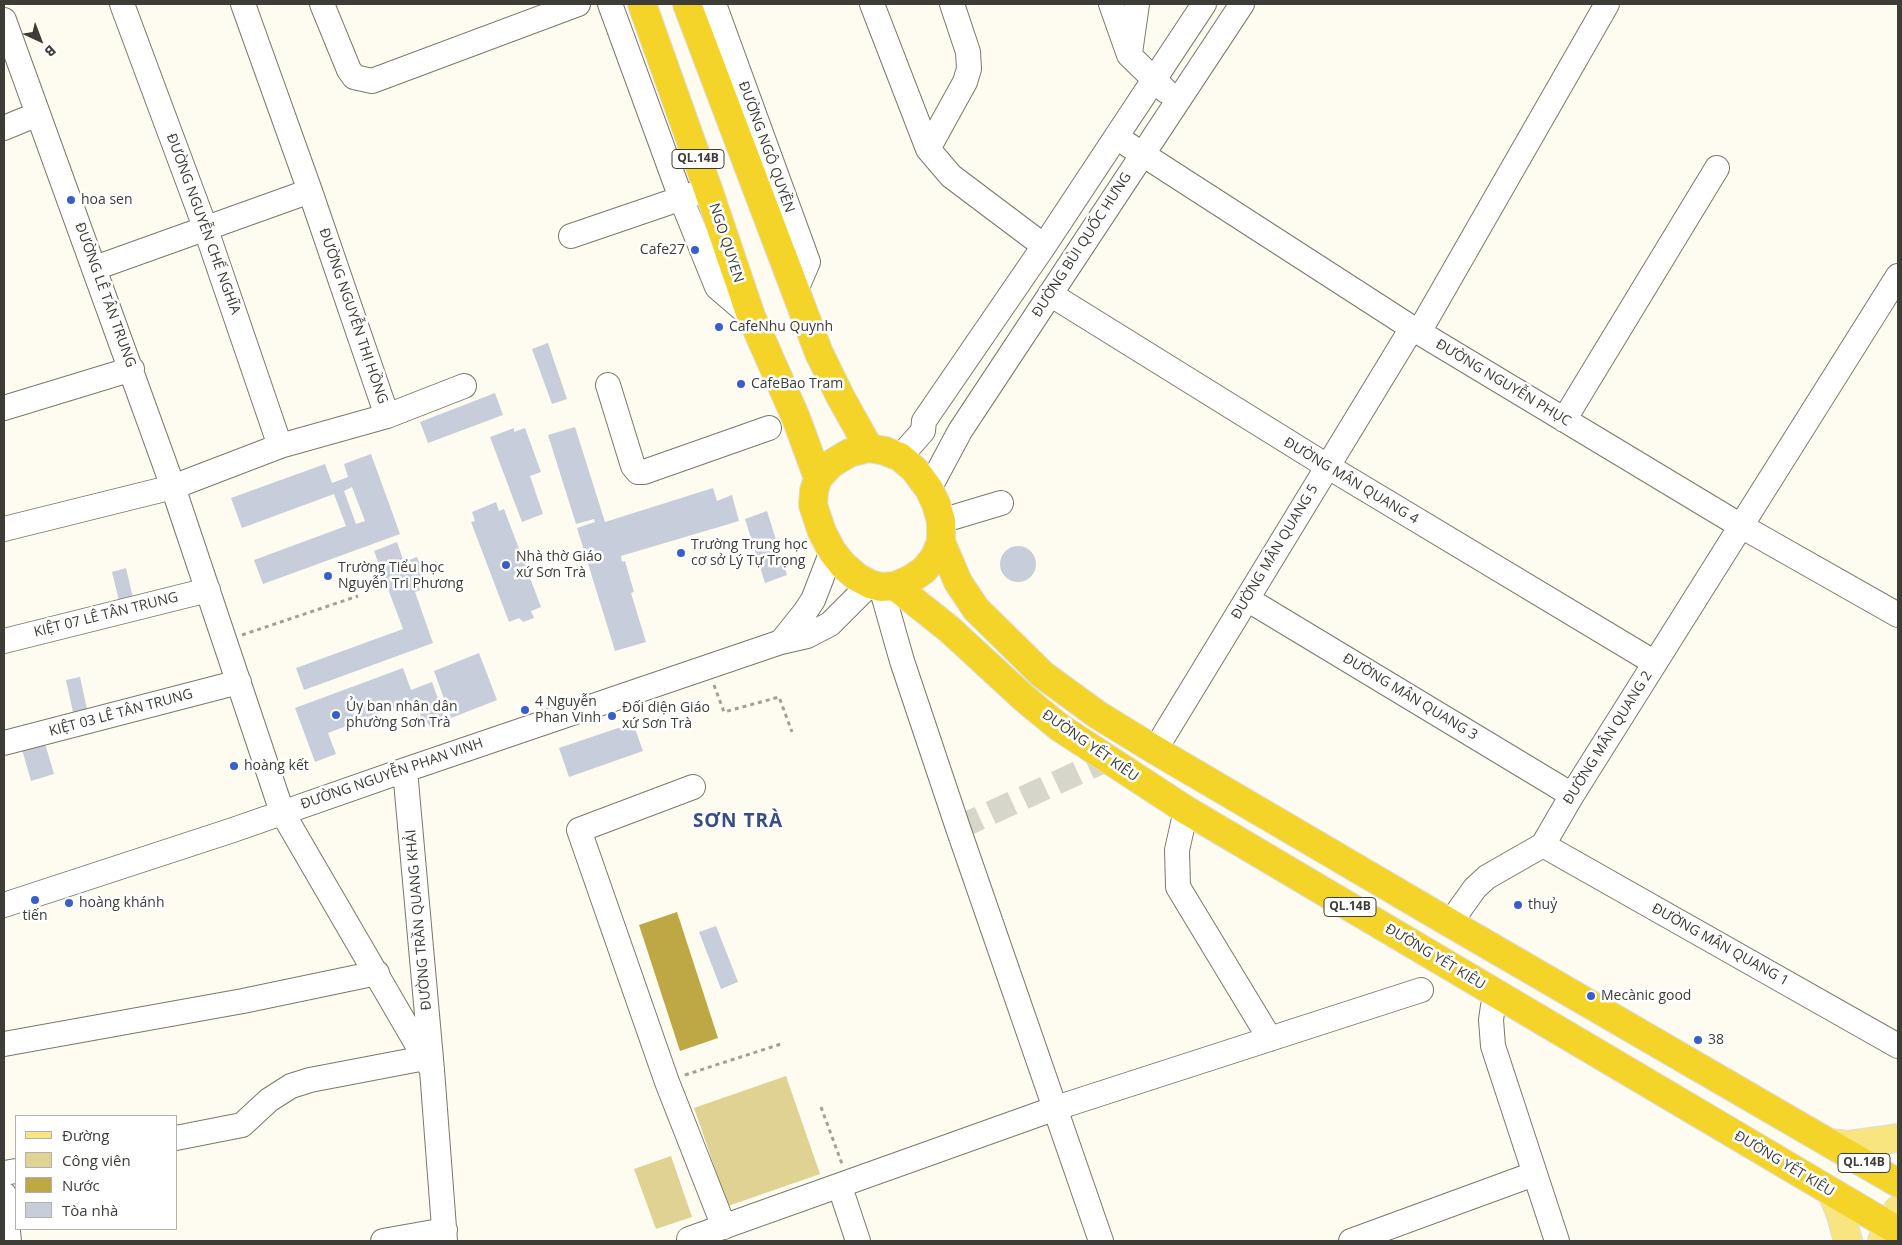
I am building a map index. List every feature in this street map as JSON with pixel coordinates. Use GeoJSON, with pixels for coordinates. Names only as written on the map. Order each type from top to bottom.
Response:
{"type":"FeatureCollection","features":[{"type":"Feature","properties":{"kind":"highway","name":"NGO QUYEN"},"geometry":{"type":"LineString","coordinates":[[642,4],[708,189],[750,316],[796,418],[818,478]]}},
{"type":"Feature","properties":{"kind":"highway","name":"QL.14B"},"geometry":{"type":"LineString","coordinates":[[687,4],[820,353],[840,396],[869,448]]}},
{"type":"Feature","properties":{"kind":"highway"},"geometry":{"type":"LineString","coordinates":[[869,448],[885,451],[900,457],[915,470],[929,489],[936,504],[941,531],[934,558],[924,570],[911,580],[882,586],[857,578],[832,551],[822,532],[813,505],[814,491],[818,478],[830,464],[850,453],[869,448]]}},
{"type":"Feature","properties":{"kind":"highway","name":"QL.14B"},"geometry":{"type":"LineString","coordinates":[[941,531],[967,597],[990,624],[1051,681],[1098,715],[1450,923],[1898,1183]]}},
{"type":"Feature","properties":{"kind":"highway","name":"ĐƯỜNG YẾT KIÊU"},"geometry":{"type":"LineString","coordinates":[[882,586],[949,629],[1024,699],[1059,727],[1186,810],[1892,1227]]}},
{"type":"Feature","properties":{"kind":"main road"},"geometry":{"type":"LineString","coordinates":[[1830,1143],[1847,1145],[1898,1138]]}},
{"type":"Feature","properties":{"kind":"main road"},"geometry":{"type":"LineString","coordinates":[[1832,1192],[1848,1241]]}},
{"type":"Feature","properties":{"kind":"street","name":"ĐƯỜNG NGUYỄN CHẾ NGHĨA"},"geometry":{"type":"LineString","coordinates":[[122,4],[205,227],[280,446]]}},
{"type":"Feature","properties":{"kind":"street","name":"ĐƯỜNG NGUYỄN THỊ HỒNG"},"geometry":{"type":"LineString","coordinates":[[173,487],[280,446],[387,416],[310,190],[243,4]]}},
{"type":"Feature","properties":{"kind":"street"},"geometry":{"type":"LineString","coordinates":[[322,4],[349,70],[354,77],[372,82],[578,4]]}},
{"type":"Feature","properties":{"kind":"street"},"geometry":{"type":"LineString","coordinates":[[610,4],[681,198],[717,286],[750,316]]}},
{"type":"Feature","properties":{"kind":"street","name":"ĐƯỜNG NGÔ QUYỀN"},"geometry":{"type":"LineString","coordinates":[[714,4],[808,262],[796,290]]}},
{"type":"Feature","properties":{"kind":"street"},"geometry":{"type":"LineString","coordinates":[[872,4],[928,149],[951,176],[1044,246]]}},
{"type":"Feature","properties":{"kind":"street"},"geometry":{"type":"LineString","coordinates":[[928,149],[965,82],[968,69],[968,52],[952,4]]}},
{"type":"Feature","properties":{"kind":"street"},"geometry":{"type":"LineString","coordinates":[[1111,4],[1129,55],[1153,81],[1177,101]]}},
{"type":"Feature","properties":{"kind":"street"},"geometry":{"type":"LineString","coordinates":[[1129,55],[1137,4]]}},
{"type":"Feature","properties":{"kind":"street"},"geometry":{"type":"LineString","coordinates":[[900,457],[923,431],[924,421],[1044,246],[1204,4]]}},
{"type":"Feature","properties":{"kind":"street","name":"ĐƯỜNG BÙI QUỐC HƯNG"},"geometry":{"type":"LineString","coordinates":[[929,489],[960,431],[1242,4]]}},
{"type":"Feature","properties":{"kind":"street","name":"ĐƯỜNG MÂN QUANG 5"},"geometry":{"type":"LineString","coordinates":[[1155,750],[1327,466],[1416,330],[1607,4]]}},
{"type":"Feature","properties":{"kind":"street","name":"ĐƯỜNG LÊ TÂN TRUNG"},"geometry":{"type":"LineString","coordinates":[[4,20],[132,369],[282,812]]}},
{"type":"Feature","properties":{"kind":"street"},"geometry":{"type":"LineString","coordinates":[[4,128],[38,114]]}},
{"type":"Feature","properties":{"kind":"street","name":"ĐƯỜNG NGUYỄN PHỤC"},"geometry":{"type":"LineString","coordinates":[[1116,137],[1416,330],[1741,526],[1898,615]]}},
{"type":"Feature","properties":{"kind":"street"},"geometry":{"type":"LineString","coordinates":[[1564,420],[1717,168]]}},
{"type":"Feature","properties":{"kind":"street"},"geometry":{"type":"LineString","coordinates":[[571,236],[708,189]]}},
{"type":"Feature","properties":{"kind":"street"},"geometry":{"type":"LineString","coordinates":[[95,268],[310,190]]}},
{"type":"Feature","properties":{"kind":"street","name":"ĐƯỜNG MÂN QUANG 2"},"geometry":{"type":"LineString","coordinates":[[1543,845],[1572,795],[1898,276]]}},
{"type":"Feature","properties":{"kind":"street","name":"ĐƯỜNG MÂN QUANG 4"},"geometry":{"type":"LineString","coordinates":[[1050,294],[1327,466],[1655,663]]}},
{"type":"Feature","properties":{"kind":"street"},"geometry":{"type":"LineString","coordinates":[[4,408],[132,369]]}},
{"type":"Feature","properties":{"kind":"street"},"geometry":{"type":"LineString","coordinates":[[608,385],[632,466],[638,472],[644,472],[770,428]]}},
{"type":"Feature","properties":{"kind":"street"},"geometry":{"type":"LineString","coordinates":[[387,416],[464,386]]}},
{"type":"Feature","properties":{"kind":"street"},"geometry":{"type":"LineString","coordinates":[[4,530],[173,487]]}},
{"type":"Feature","properties":{"kind":"street"},"geometry":{"type":"LineString","coordinates":[[941,531],[1001,503]]}},
{"type":"Feature","properties":{"kind":"street"},"geometry":{"type":"LineString","coordinates":[[781,642],[806,612],[832,551]]}},
{"type":"Feature","properties":{"kind":"street"},"geometry":{"type":"LineString","coordinates":[[882,586],[902,661],[1100,1241]]}},
{"type":"Feature","properties":{"kind":"street","name":"ĐƯỜNG NGUYỄN PHAN VINH"},"geometry":{"type":"LineString","coordinates":[[4,905],[233,830],[708,666],[781,642],[807,636],[830,624],[882,586]]}},
{"type":"Feature","properties":{"kind":"street","name":"KIỆT 07 LÊ TÂN TRUNG"},"geometry":{"type":"LineString","coordinates":[[4,641],[208,590]]}},
{"type":"Feature","properties":{"kind":"street","name":"ĐƯỜNG MÂN QUANG 3"},"geometry":{"type":"LineString","coordinates":[[1247,599],[1572,795]]}},
{"type":"Feature","properties":{"kind":"street","name":"KIỆT 03 LÊ TÂN TRUNG"},"geometry":{"type":"LineString","coordinates":[[4,743],[239,682]]}},
{"type":"Feature","properties":{"kind":"street","name":"ĐƯỜNG TRẦN QUANG KHẢI"},"geometry":{"type":"LineString","coordinates":[[405,770],[428,1064],[445,1236]]}},
{"type":"Feature","properties":{"kind":"street"},"geometry":{"type":"LineString","coordinates":[[693,787],[579,830],[667,1082],[724,1227]]}},
{"type":"Feature","properties":{"kind":"street"},"geometry":{"type":"LineString","coordinates":[[1186,810],[1177,850],[1178,887],[1270,1039]]}},
{"type":"Feature","properties":{"kind":"street","name":"ĐƯỜNG TRẦN QUANG KHẢI"},"geometry":{"type":"LineString","coordinates":[[282,812],[428,1064]]}},
{"type":"Feature","properties":{"kind":"street"},"geometry":{"type":"LineString","coordinates":[[1450,923],[1475,888],[1487,877],[1543,845]]}},
{"type":"Feature","properties":{"kind":"street","name":"ĐƯỜNG MÂN QUANG 1"},"geometry":{"type":"LineString","coordinates":[[1543,845],[1898,1046]]}},
{"type":"Feature","properties":{"kind":"street"},"geometry":{"type":"LineString","coordinates":[[4,1044],[243,1001],[377,973]]}},
{"type":"Feature","properties":{"kind":"street"},"geometry":{"type":"LineString","coordinates":[[689,1241],[690,1239],[1056,1108],[1421,990]]}},
{"type":"Feature","properties":{"kind":"street"},"geometry":{"type":"LineString","coordinates":[[1497,994],[1491,1020],[1493,1046],[1557,1241]]}},
{"type":"Feature","properties":{"kind":"street"},"geometry":{"type":"LineString","coordinates":[[178,1138],[242,1125],[269,1100],[291,1086],[310,1080],[428,1064]]}},
{"type":"Feature","properties":{"kind":"street"},"geometry":{"type":"LineString","coordinates":[[1351,1241],[1534,1174]]}},
{"type":"Feature","properties":{"kind":"street"},"geometry":{"type":"LineString","coordinates":[[844,1185],[858,1241]]}},
{"type":"Feature","properties":{"kind":"street"},"geometry":{"type":"LineString","coordinates":[[4,1194],[9,1241]]}},
{"type":"Feature","properties":{"kind":"street"},"geometry":{"type":"LineString","coordinates":[[383,1241],[445,1236]]}},
{"type":"Feature","properties":{"kind":"path"},"geometry":{"type":"LineString","coordinates":[[225,641],[358,596]]}},
{"type":"Feature","properties":{"kind":"path"},"geometry":{"type":"LineString","coordinates":[[708,666],[724,712],[779,697],[792,732]]}},
{"type":"Feature","properties":{"kind":"path"},"geometry":{"type":"LineString","coordinates":[[667,1082],[784,1042]]}},
{"type":"Feature","properties":{"kind":"path"},"geometry":{"type":"LineString","coordinates":[[821,1107],[844,1185]]}},
{"type":"Feature","properties":{"kind":"green space"},"geometry":{"type":"Polygon","coordinates":[[[786,1076],[820,1174],[728,1206],[694,1108],[786,1076]]]}},
{"type":"Feature","properties":{"kind":"green space"},"geometry":{"type":"Polygon","coordinates":[[[671,1156],[692,1217],[656,1229],[634,1169],[671,1156]]]}},
{"type":"Feature","properties":{"kind":"water"},"geometry":{"type":"Polygon","coordinates":[[[677,912],[718,1038],[680,1051],[639,925],[677,912]]]}},
{"type":"Feature","properties":{"kind":"building"},"geometry":{"type":"Polygon","coordinates":[[[548,343],[567,399],[552,404],[532,349],[548,343]]]}},
{"type":"Feature","properties":{"kind":"building"},"geometry":{"type":"Polygon","coordinates":[[[495,393],[503,415],[428,443],[420,422],[495,393]]]}},
{"type":"Feature","properties":{"kind":"building"},"geometry":{"type":"Polygon","coordinates":[[[575,427],[605,522],[713,488],[717,501],[732,495],[739,521],[621,556],[622,562],[625,561],[634,592],[631,593],[646,642],[615,651],[577,528],[595,522],[594,519],[576,524],[548,435],[575,427]]]}},
{"type":"Feature","properties":{"kind":"building"},"geometry":{"type":"Polygon","coordinates":[[[514,428],[514,432],[525,428],[541,472],[530,476],[543,514],[522,522],[490,437],[514,428]]]}},
{"type":"Feature","properties":{"kind":"building"},"geometry":{"type":"Polygon","coordinates":[[[371,454],[400,534],[263,584],[254,560],[346,526],[334,494],[242,528],[231,498],[325,464],[332,483],[348,477],[344,464],[371,454]],[[352,487],[344,491],[356,524],[365,521],[352,487]]]}},
{"type":"Feature","properties":{"kind":"building","name":"Nhà thờ Giáo xứ Sơn Trà"},"geometry":{"type":"Polygon","coordinates":[[[496,502],[499,511],[504,509],[541,607],[531,611],[534,618],[523,622],[519,618],[509,622],[471,522],[475,521],[472,512],[496,502]]]}},
{"type":"Feature","properties":{"kind":"building"},"geometry":{"type":"Polygon","coordinates":[[[767,511],[787,575],[765,583],[745,519],[767,511]]]}},
{"type":"Feature","properties":{"kind":"building"},"geometry":{"type":"Polygon","coordinates":[[[397,542],[404,562],[417,557],[429,587],[415,592],[433,643],[304,690],[296,668],[403,629],[374,551],[397,542]]]}},
{"type":"Feature","properties":{"kind":"building"},"geometry":{"type":"Polygon","coordinates":[[[1018,546],[1030,552],[1036,564],[1030,576],[1018,582],[1006,576],[1000,564],[1006,552],[1018,546]]]}},
{"type":"Feature","properties":{"kind":"building"},"geometry":{"type":"Polygon","coordinates":[[[126,568],[134,602],[120,605],[112,572],[126,568]]]}},
{"type":"Feature","properties":{"kind":"building"},"geometry":{"type":"Polygon","coordinates":[[[479,653],[497,700],[451,718],[434,671],[479,653]]]}},
{"type":"Feature","properties":{"kind":"building","name":"Ủy ban nhân dân phường Sơn Trà"},"geometry":{"type":"Polygon","coordinates":[[[403,668],[411,690],[432,682],[446,721],[430,727],[427,722],[423,723],[415,700],[328,733],[336,754],[315,762],[295,708],[403,668]]]}},
{"type":"Feature","properties":{"kind":"building"},"geometry":{"type":"Polygon","coordinates":[[[80,677],[88,714],[74,717],[66,680],[80,677]]]}},
{"type":"Feature","properties":{"kind":"building"},"geometry":{"type":"Polygon","coordinates":[[[633,723],[643,751],[569,777],[559,748],[633,723]]]}},
{"type":"Feature","properties":{"kind":"building"},"geometry":{"type":"Polygon","coordinates":[[[44,740],[54,774],[31,781],[21,746],[44,740]]]}},
{"type":"Feature","properties":{"kind":"building"},"geometry":{"type":"Polygon","coordinates":[[[716,926],[738,982],[721,989],[699,932],[716,926]]]}},
{"type":"Feature","properties":{"kind":"tunnel"},"geometry":{"type":"LineString","coordinates":[[958,828],[1108,759]]}},
{"type":"Feature","properties":{"kind":"place","name":"hoa sen"},"geometry":{"type":"Point","coordinates":[71,200]}},
{"type":"Feature","properties":{"kind":"place","name":"Cafe27"},"geometry":{"type":"Point","coordinates":[695,250]}},
{"type":"Feature","properties":{"kind":"place","name":"CafeNhu Quynh"},"geometry":{"type":"Point","coordinates":[719,327]}},
{"type":"Feature","properties":{"kind":"place","name":"CafeBao Tram"},"geometry":{"type":"Point","coordinates":[741,384]}},
{"type":"Feature","properties":{"kind":"place","name":"Trường Trung học cơ sở Lý Tự Trọng"},"geometry":{"type":"Point","coordinates":[681,553]}},
{"type":"Feature","properties":{"kind":"place","name":"Nhà thờ Giáo xứ Sơn Trà"},"geometry":{"type":"Point","coordinates":[506,565]}},
{"type":"Feature","properties":{"kind":"place","name":"Trường Tiểu học Nguyễn Tri Phương"},"geometry":{"type":"Point","coordinates":[328,576]}},
{"type":"Feature","properties":{"kind":"place","name":"4 Nguyễn Phan Vinh"},"geometry":{"type":"Point","coordinates":[525,710]}},
{"type":"Feature","properties":{"kind":"place","name":"Ủy ban nhân dân phường Sơn Trà"},"geometry":{"type":"Point","coordinates":[336,715]}},
{"type":"Feature","properties":{"kind":"place","name":"Đối diện Giáo xứ Sơn Trà"},"geometry":{"type":"Point","coordinates":[612,716]}},
{"type":"Feature","properties":{"kind":"place","name":"hoàng kết"},"geometry":{"type":"Point","coordinates":[234,766]}},
{"type":"Feature","properties":{"kind":"place","name":"tiến"},"geometry":{"type":"Point","coordinates":[35,900]}},
{"type":"Feature","properties":{"kind":"place","name":"hoàng khánh"},"geometry":{"type":"Point","coordinates":[69,903]}},
{"type":"Feature","properties":{"kind":"place","name":"thuỷ"},"geometry":{"type":"Point","coordinates":[1518,905]}},
{"type":"Feature","properties":{"kind":"place","name":"Mecànic good"},"geometry":{"type":"Point","coordinates":[1591,996]}},
{"type":"Feature","properties":{"kind":"place","name":"38"},"geometry":{"type":"Point","coordinates":[1698,1040]}},
{"type":"Feature","properties":{"kind":"district","name":"SƠN TRÀ"},"geometry":{"type":"Point","coordinates":[738,822]}}]}
